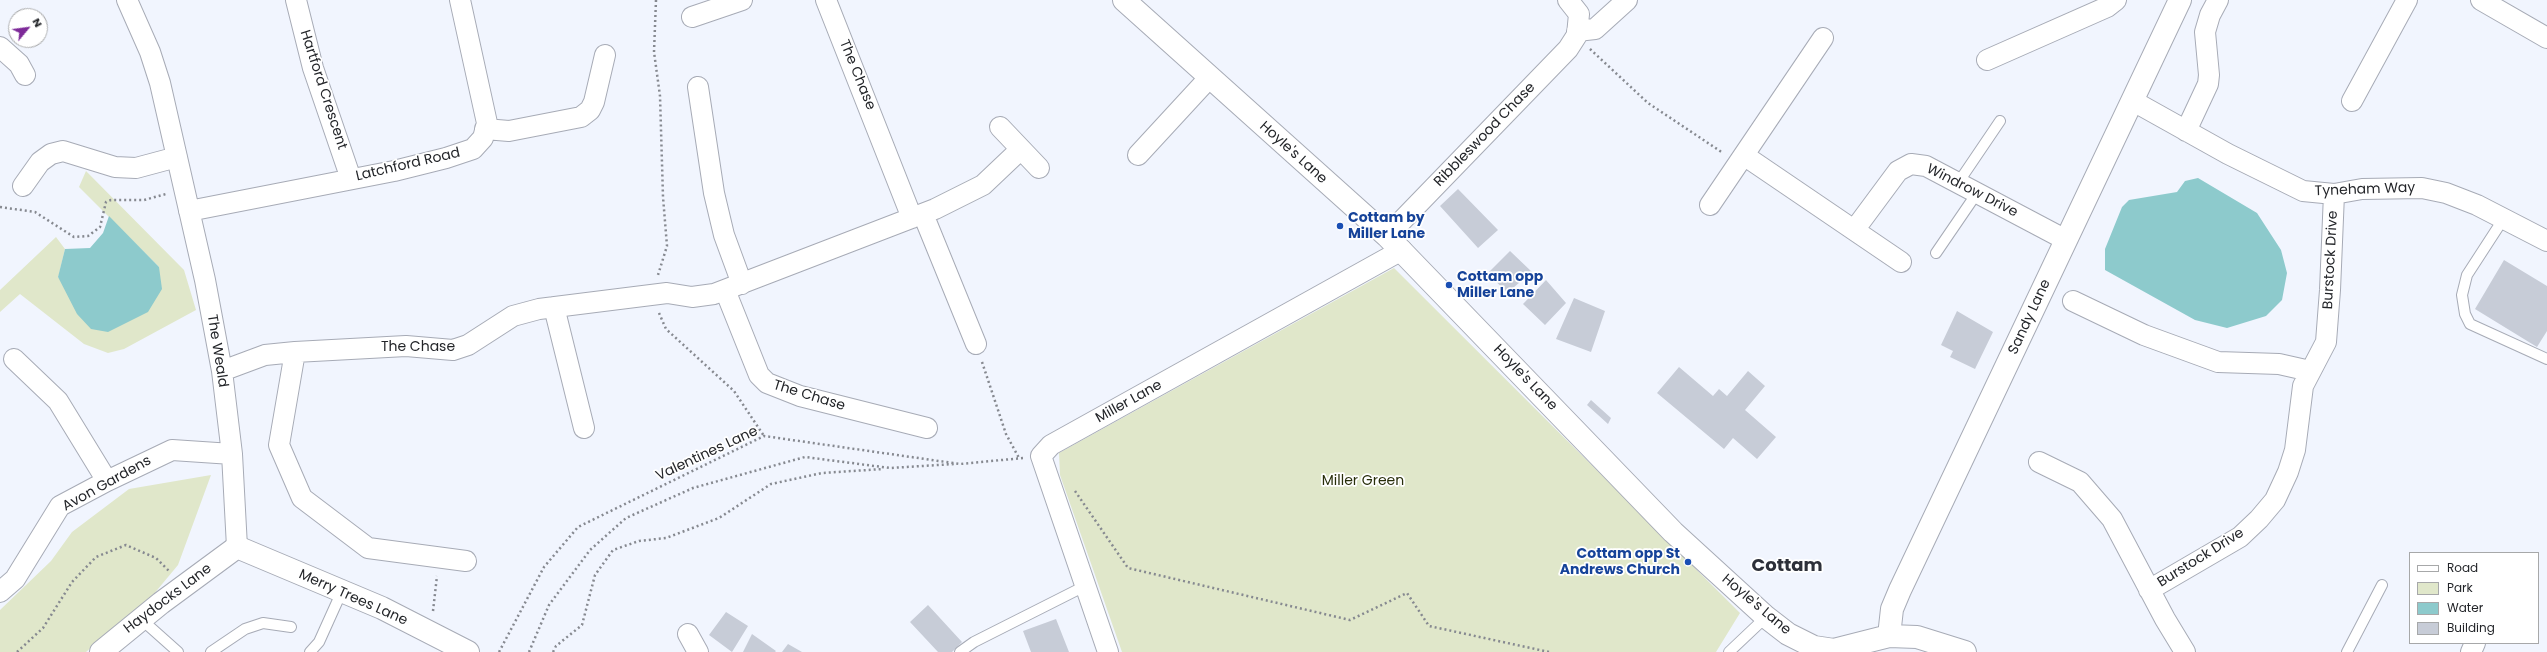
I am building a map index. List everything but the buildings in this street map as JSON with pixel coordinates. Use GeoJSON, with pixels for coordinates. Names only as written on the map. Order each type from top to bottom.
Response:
{"type":"FeatureCollection","features":[{"type":"Feature","properties":{"kind":"street","name":"The Weald"},"geometry":{"type":"LineString","coordinates":[[127,0],[150,52],[190,211],[222,371],[232,454],[237,547]]}},
{"type":"Feature","properties":{"kind":"street","name":"Hartford Crescent"},"geometry":{"type":"LineString","coordinates":[[296,0],[313,68],[351,179]]}},
{"type":"Feature","properties":{"kind":"street","name":"Latchford Road"},"geometry":{"type":"LineString","coordinates":[[190,211],[351,179],[446,158],[474,149],[482,138],[487,123],[482,94],[460,0]]}},
{"type":"Feature","properties":{"kind":"street"},"geometry":{"type":"LineString","coordinates":[[692,17],[742,0]]}},
{"type":"Feature","properties":{"kind":"street","name":"The Chase"},"geometry":{"type":"LineString","coordinates":[[826,0],[918,216],[976,344]]}},
{"type":"Feature","properties":{"kind":"street","name":"Hoyle's Lane"},"geometry":{"type":"LineString","coordinates":[[1124,0],[1394,243],[1673,532],[1766,617],[1788,634],[1814,647],[1834,650],[1889,636],[1917,637],[1965,652]]}},
{"type":"Feature","properties":{"kind":"street"},"geometry":{"type":"LineString","coordinates":[[1568,0],[1579,14],[1576,35],[1595,29],[1627,0]]}},
{"type":"Feature","properties":{"kind":"street"},"geometry":{"type":"LineString","coordinates":[[1987,60],[2107,7],[2116,0]]}},
{"type":"Feature","properties":{"kind":"street","name":"Sandy Lane"},"geometry":{"type":"LineString","coordinates":[[1889,636],[1892,609],[1900,590],[2180,0]]}},
{"type":"Feature","properties":{"kind":"street"},"geometry":{"type":"LineString","coordinates":[[2186,131],[2208,84],[2209,75],[2205,32],[2210,15],[2218,0]]}},
{"type":"Feature","properties":{"kind":"street"},"geometry":{"type":"LineString","coordinates":[[2352,101],[2407,0]]}},
{"type":"Feature","properties":{"kind":"street"},"geometry":{"type":"LineString","coordinates":[[2481,0],[2547,38]]}},
{"type":"Feature","properties":{"kind":"street","name":"Ribbleswood Chase"},"geometry":{"type":"LineString","coordinates":[[1394,243],[1568,50],[1576,35]]}},
{"type":"Feature","properties":{"kind":"street"},"geometry":{"type":"LineString","coordinates":[[1710,205],[1742,160],[1823,38]]}},
{"type":"Feature","properties":{"kind":"street"},"geometry":{"type":"LineString","coordinates":[[0,47],[19,64],[25,75]]}},
{"type":"Feature","properties":{"kind":"street"},"geometry":{"type":"LineString","coordinates":[[485,129],[509,131],[580,117],[590,110],[594,102],[605,55]]}},
{"type":"Feature","properties":{"kind":"street"},"geometry":{"type":"LineString","coordinates":[[1138,155],[1209,78]]}},
{"type":"Feature","properties":{"kind":"street","name":"The Chase"},"geometry":{"type":"LineString","coordinates":[[698,86],[714,193],[734,287],[759,375],[767,382],[800,396],[927,428]]}},
{"type":"Feature","properties":{"kind":"street","name":"Tyneham Way"},"geometry":{"type":"LineString","coordinates":[[2133,101],[2292,187],[2308,192],[2334,194],[2362,189],[2422,188],[2446,193],[2504,218],[2544,232]]}},
{"type":"Feature","properties":{"kind":"street"},"geometry":{"type":"LineString","coordinates":[[1000,127],[1039,168]]}},
{"type":"Feature","properties":{"kind":"street","name":"The Chase"},"geometry":{"type":"LineString","coordinates":[[222,371],[265,355],[295,352],[406,346],[453,350],[468,345],[513,316],[554,307],[667,292],[692,297],[734,287],[918,216],[984,185],[1021,149]]}},
{"type":"Feature","properties":{"kind":"street"},"geometry":{"type":"LineString","coordinates":[[23,186],[40,162],[52,154],[63,151],[115,167],[136,168],[177,157]]}},
{"type":"Feature","properties":{"kind":"street"},"geometry":{"type":"LineString","coordinates":[[1742,160],[1855,229],[1901,262]]}},
{"type":"Feature","properties":{"kind":"street","name":"Windrow Drive"},"geometry":{"type":"LineString","coordinates":[[1855,229],[1898,171],[1911,164],[1926,166],[2066,240]]}},
{"type":"Feature","properties":{"kind":"street","name":"Burstock Drive"},"geometry":{"type":"LineString","coordinates":[[2149,590],[2240,537],[2259,519],[2275,500],[2288,472],[2295,450],[2302,393],[2310,371],[2326,342],[2334,194]]}},
{"type":"Feature","properties":{"kind":"street","name":"Miller Lane"},"geometry":{"type":"LineString","coordinates":[[1041,456],[1051,445],[1394,243]]}},
{"type":"Feature","properties":{"kind":"street"},"geometry":{"type":"LineString","coordinates":[[2073,301],[2144,335],[2218,362],[2279,364],[2310,371]]}},
{"type":"Feature","properties":{"kind":"street"},"geometry":{"type":"LineString","coordinates":[[554,307],[584,428]]}},
{"type":"Feature","properties":{"kind":"street"},"geometry":{"type":"LineString","coordinates":[[295,352],[279,445],[302,498],[368,548],[466,561]]}},
{"type":"Feature","properties":{"kind":"street"},"geometry":{"type":"LineString","coordinates":[[14,359],[58,401],[107,481]]}},
{"type":"Feature","properties":{"kind":"street","name":"Avon Gardens"},"geometry":{"type":"LineString","coordinates":[[0,592],[15,579],[60,506],[107,481],[172,450],[232,454]]}},
{"type":"Feature","properties":{"kind":"street"},"geometry":{"type":"LineString","coordinates":[[1041,456],[1108,652]]}},
{"type":"Feature","properties":{"kind":"street"},"geometry":{"type":"LineString","coordinates":[[2039,462],[2080,482],[2112,519],[2149,590],[2186,652]]}},
{"type":"Feature","properties":{"kind":"street","name":"Haydocks Lane"},"geometry":{"type":"LineString","coordinates":[[101,652],[141,619],[237,547]]}},
{"type":"Feature","properties":{"kind":"street","name":"Merry Trees Lane"},"geometry":{"type":"LineString","coordinates":[[237,547],[382,608],[468,652]]}},
{"type":"Feature","properties":{"kind":"street"},"geometry":{"type":"LineString","coordinates":[[688,634],[698,652]]}},
{"type":"Feature","properties":{"kind":"lane"},"geometry":{"type":"LineString","coordinates":[[1958,183],[2000,121]]}},
{"type":"Feature","properties":{"kind":"lane"},"geometry":{"type":"LineString","coordinates":[[1936,253],[1977,193]]}},
{"type":"Feature","properties":{"kind":"lane"},"geometry":{"type":"LineString","coordinates":[[2504,218],[2467,275],[2462,295],[2465,314],[2470,324],[2547,359]]}},
{"type":"Feature","properties":{"kind":"lane"},"geometry":{"type":"LineString","coordinates":[[2347,652],[2382,585]]}},
{"type":"Feature","properties":{"kind":"lane"},"geometry":{"type":"LineString","coordinates":[[960,652],[974,642],[1085,586]]}},
{"type":"Feature","properties":{"kind":"lane"},"geometry":{"type":"LineString","coordinates":[[310,652],[319,642],[342,591]]}},
{"type":"Feature","properties":{"kind":"lane"},"geometry":{"type":"LineString","coordinates":[[1729,652],[1766,617]]}},
{"type":"Feature","properties":{"kind":"lane"},"geometry":{"type":"LineString","coordinates":[[141,619],[178,652]]}},
{"type":"Feature","properties":{"kind":"lane"},"geometry":{"type":"LineString","coordinates":[[211,652],[245,629],[264,623],[291,627]]}},
{"type":"Feature","properties":{"kind":"path"},"geometry":{"type":"LineString","coordinates":[[656,0],[654,52],[660,96],[663,197],[667,246],[651,295],[666,329],[734,391],[764,436]]}},
{"type":"Feature","properties":{"kind":"path"},"geometry":{"type":"LineString","coordinates":[[1576,35],[1648,103],[1742,160]]}},
{"type":"Feature","properties":{"kind":"path"},"geometry":{"type":"LineString","coordinates":[[0,207],[35,212],[74,237],[88,236],[100,227],[106,202],[111,200],[144,200],[184,189]]}},
{"type":"Feature","properties":{"kind":"path"},"geometry":{"type":"LineString","coordinates":[[976,344],[1006,434],[1019,458]]}},
{"type":"Feature","properties":{"kind":"path","name":"Valentines Lane"},"geometry":{"type":"LineString","coordinates":[[499,652],[544,567],[578,527],[764,436],[960,464],[1041,456]]}},
{"type":"Feature","properties":{"kind":"path"},"geometry":{"type":"LineString","coordinates":[[529,652],[549,605],[590,550],[626,518],[693,488],[805,457],[890,468]]}},
{"type":"Feature","properties":{"kind":"path"},"geometry":{"type":"LineString","coordinates":[[553,652],[556,646],[582,625],[595,575],[613,550],[639,541],[666,538],[719,518],[771,484],[822,473],[960,464]]}},
{"type":"Feature","properties":{"kind":"path"},"geometry":{"type":"LineString","coordinates":[[1072,486],[1128,568],[1350,620],[1407,593],[1429,626],[1549,652]]}},
{"type":"Feature","properties":{"kind":"path"},"geometry":{"type":"LineString","coordinates":[[17,652],[43,628],[72,582],[96,557],[126,545],[156,558],[185,586]]}},
{"type":"Feature","properties":{"kind":"path"},"geometry":{"type":"LineString","coordinates":[[433,613],[440,558]]}},
{"type":"Feature","properties":{"kind":"green space"},"geometry":{"type":"Polygon","coordinates":[[[86,171],[184,270],[196,310],[124,349],[108,353],[84,344],[20,294],[0,312],[0,290],[56,237],[65,249],[58,278],[159,267],[79,187],[86,171]]]}},
{"type":"Feature","properties":{"kind":"green space","name":"Miller Green"},"geometry":{"type":"Polygon","coordinates":[[[1394,268],[1740,613],[1716,652],[1122,652],[1060,475],[1059,453],[1394,268]]]}},
{"type":"Feature","properties":{"kind":"green space"},"geometry":{"type":"Polygon","coordinates":[[[211,475],[178,565],[153,595],[86,652],[0,652],[0,610],[51,561],[72,532],[129,489],[211,475]]]}},
{"type":"Feature","properties":{"kind":"water"},"geometry":{"type":"Polygon","coordinates":[[[2198,178],[2257,213],[2281,250],[2287,273],[2282,300],[2266,316],[2227,328],[2195,320],[2105,270],[2105,249],[2122,207],[2129,200],[2177,192],[2185,181],[2198,178]]]}},
{"type":"Feature","properties":{"kind":"water"},"geometry":{"type":"Polygon","coordinates":[[[109,216],[159,267],[162,289],[148,312],[108,332],[91,329],[77,314],[58,277],[65,249],[90,248],[103,233],[109,216]]]}},
{"type":"Feature","properties":{"kind":"place","name":"Cottam by Miller Lane"},"geometry":{"type":"Point","coordinates":[1340,226]}},
{"type":"Feature","properties":{"kind":"place","name":"Cottam opp Miller Lane"},"geometry":{"type":"Point","coordinates":[1449,285]}},
{"type":"Feature","properties":{"kind":"place","name":"Cottam opp St Andrews Church"},"geometry":{"type":"Point","coordinates":[1688,562]}},
{"type":"Feature","properties":{"kind":"district","name":"Cottam"},"geometry":{"type":"Point","coordinates":[1787,566]}}]}
